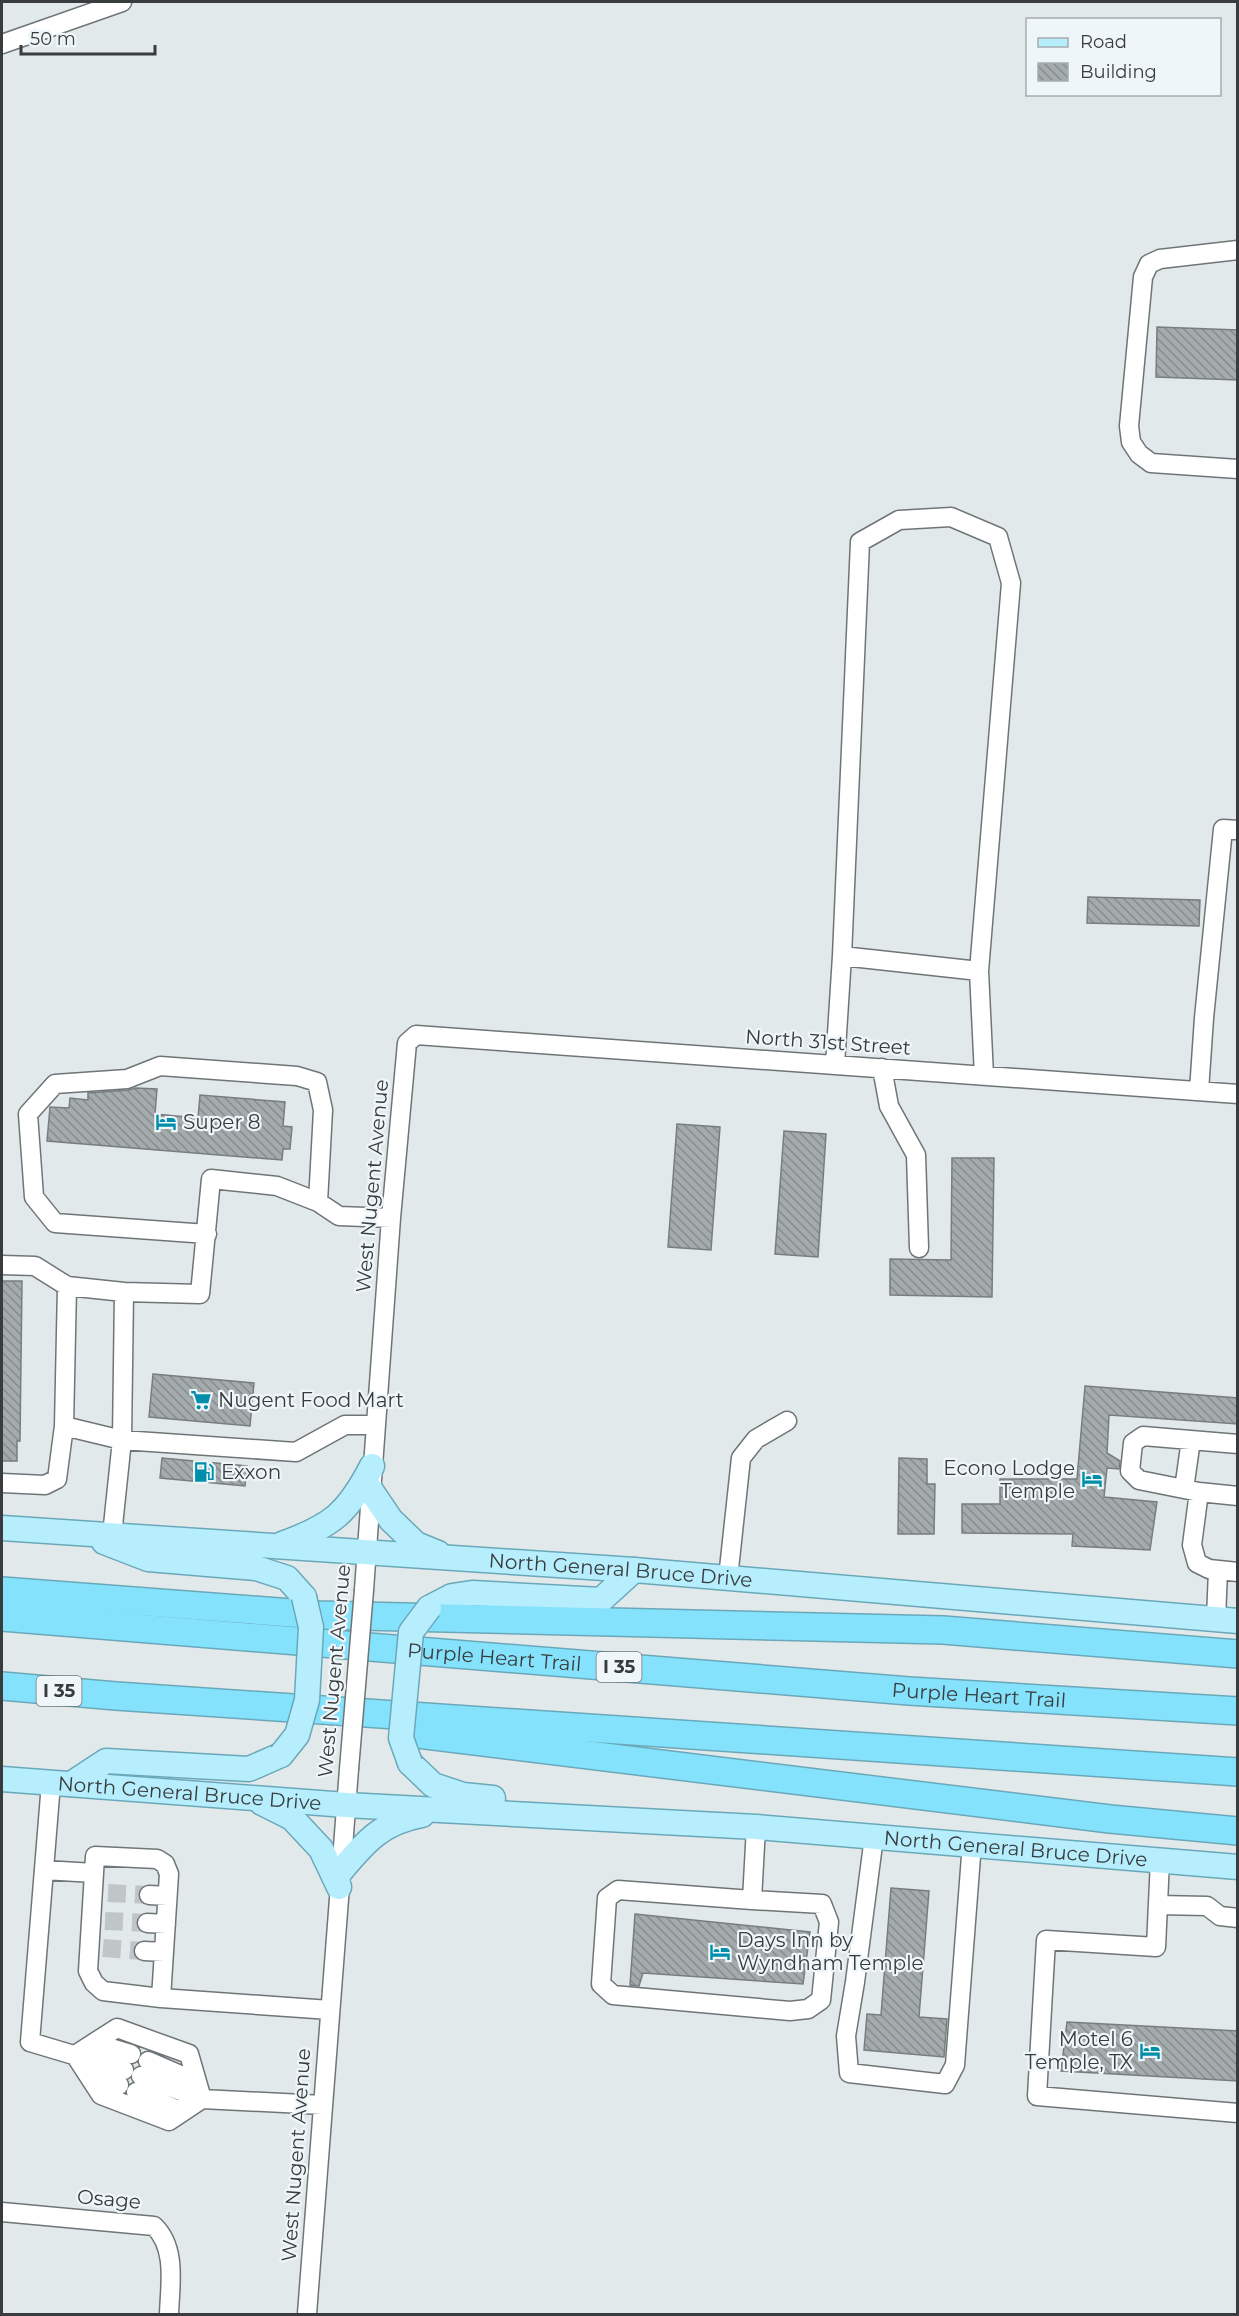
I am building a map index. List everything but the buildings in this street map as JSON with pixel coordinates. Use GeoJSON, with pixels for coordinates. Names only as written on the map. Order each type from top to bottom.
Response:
{"type":"FeatureCollection","features":[{"type":"Feature","properties":{"kind":"highway"},"geometry":{"type":"LineString","coordinates":[[2,1591],[318,1615],[943,1630],[1238,1654]]}},
{"type":"Feature","properties":{"kind":"highway","name":"Purple Heart Trail"},"geometry":{"type":"LineString","coordinates":[[2,1617],[909,1691],[1238,1711]]}},
{"type":"Feature","properties":{"kind":"highway","name":"I 35"},"geometry":{"type":"LineString","coordinates":[[2,1686],[116,1696],[1238,1772]]}},
{"type":"Feature","properties":{"kind":"highway"},"geometry":{"type":"LineString","coordinates":[[116,1696],[1110,1820],[1238,1831]]}},
{"type":"Feature","properties":{"kind":"main road"},"geometry":{"type":"LineString","coordinates":[[275,1547],[308,1534],[335,1518],[371,1478],[391,1520],[416,1544],[452,1558]]}},
{"type":"Feature","properties":{"kind":"main road","name":"North General Bruce Drive"},"geometry":{"type":"LineString","coordinates":[[2,1528],[634,1570],[1227,1620]]}},
{"type":"Feature","properties":{"kind":"main road"},"geometry":{"type":"LineString","coordinates":[[61,1783],[106,1761],[249,1769],[281,1755],[297,1735],[308,1700],[311,1627],[304,1597],[287,1578],[256,1568],[148,1559],[83,1533]]}},
{"type":"Feature","properties":{"kind":"main road"},"geometry":{"type":"LineString","coordinates":[[566,1817],[547,1802],[462,1795],[433,1785],[410,1763],[401,1738],[411,1632],[429,1608],[452,1596],[472,1593],[601,1600],[634,1570]]}},
{"type":"Feature","properties":{"kind":"main road","name":"North General Bruce Drive"},"geometry":{"type":"LineString","coordinates":[[2,1779],[346,1806],[756,1827],[1238,1867]]}},
{"type":"Feature","properties":{"kind":"main road"},"geometry":{"type":"LineString","coordinates":[[255,1798],[292,1818],[321,1849],[340,1879],[367,1839],[404,1818],[445,1811]]}},
{"type":"Feature","properties":{"kind":"street"},"geometry":{"type":"LineString","coordinates":[[2,44],[122,2]]}},
{"type":"Feature","properties":{"kind":"street"},"geometry":{"type":"LineString","coordinates":[[1238,250],[1161,259],[1149,264],[1143,276],[1129,426],[1131,442],[1139,454],[1151,463],[1238,470]]}},
{"type":"Feature","properties":{"kind":"street"},"geometry":{"type":"LineString","coordinates":[[835,1065],[860,542],[900,520],[951,517],[998,537],[1011,583],[979,970],[984,1076]]}},
{"type":"Feature","properties":{"kind":"street"},"geometry":{"type":"LineString","coordinates":[[1199,1091],[1223,829],[1238,830]]}},
{"type":"Feature","properties":{"kind":"street"},"geometry":{"type":"LineString","coordinates":[[842,956],[979,970]]}},
{"type":"Feature","properties":{"kind":"street","name":"North 31st Street"},"geometry":{"type":"LineString","coordinates":[[416,1035],[1238,1094]]}},
{"type":"Feature","properties":{"kind":"street","name":"West Nugent Avenue"},"geometry":{"type":"LineString","coordinates":[[307,2314],[391,1218],[407,1043],[416,1035]]}},
{"type":"Feature","properties":{"kind":"street"},"geometry":{"type":"LineString","coordinates":[[207,1234],[55,1223],[34,1197],[28,1114],[55,1084],[127,1079],[160,1066],[297,1076],[317,1083],[323,1110],[318,1202]]}},
{"type":"Feature","properties":{"kind":"street"},"geometry":{"type":"LineString","coordinates":[[882,1068],[889,1106],[916,1155],[919,1248]]}},
{"type":"Feature","properties":{"kind":"street"},"geometry":{"type":"LineString","coordinates":[[2,1265],[35,1266],[68,1286],[124,1292],[200,1294],[211,1179],[277,1185],[318,1202],[339,1216],[391,1218]]}},
{"type":"Feature","properties":{"kind":"street"},"geometry":{"type":"LineString","coordinates":[[2,1483],[45,1485],[57,1479],[64,1426],[68,1286]]}},
{"type":"Feature","properties":{"kind":"street"},"geometry":{"type":"LineString","coordinates":[[112,1535],[122,1440],[124,1292]]}},
{"type":"Feature","properties":{"kind":"street"},"geometry":{"type":"LineString","coordinates":[[728,1578],[741,1458],[756,1439],[787,1422]]}},
{"type":"Feature","properties":{"kind":"street"},"geometry":{"type":"LineString","coordinates":[[64,1426],[122,1440],[296,1452],[345,1425],[375,1425]]}},
{"type":"Feature","properties":{"kind":"street"},"geometry":{"type":"LineString","coordinates":[[1238,1444],[1143,1436],[1133,1443],[1130,1471],[1139,1480],[1238,1496]]}},
{"type":"Feature","properties":{"kind":"street"},"geometry":{"type":"LineString","coordinates":[[1191,1440],[1192,1545],[1197,1563],[1209,1569],[1238,1572]]}},
{"type":"Feature","properties":{"kind":"street"},"geometry":{"type":"LineString","coordinates":[[1218,1570],[1227,1620]]}},
{"type":"Feature","properties":{"kind":"street"},"geometry":{"type":"LineString","coordinates":[[61,1783],[44,1870],[30,2042],[96,2061]]}},
{"type":"Feature","properties":{"kind":"street"},"geometry":{"type":"LineString","coordinates":[[752,1900],[756,1827]]}},
{"type":"Feature","properties":{"kind":"street"},"geometry":{"type":"LineString","coordinates":[[874,1837],[846,2036],[849,2073],[945,2084],[955,2065],[972,1844]]}},
{"type":"Feature","properties":{"kind":"street"},"geometry":{"type":"LineString","coordinates":[[161,1998],[169,1874],[165,1864],[157,1859],[95,1856],[94,1873],[100,1893],[96,1948],[88,1971],[94,1983],[103,1991],[161,1998],[330,2010]]}},
{"type":"Feature","properties":{"kind":"street"},"geometry":{"type":"LineString","coordinates":[[1160,1860],[1156,1947],[1046,1940],[1037,2096],[1238,2113]]}},
{"type":"Feature","properties":{"kind":"street"},"geometry":{"type":"LineString","coordinates":[[44,1870],[94,1873]]}},
{"type":"Feature","properties":{"kind":"street"},"geometry":{"type":"LineString","coordinates":[[618,1890],[752,1900],[822,1904],[829,1922],[821,2000],[808,2009],[790,2011],[613,1995],[601,1984],[607,1898],[618,1890]]}},
{"type":"Feature","properties":{"kind":"street"},"geometry":{"type":"LineString","coordinates":[[149,1895],[167,1896]]}},
{"type":"Feature","properties":{"kind":"street"},"geometry":{"type":"LineString","coordinates":[[1158,1905],[1207,1906],[1220,1916],[1238,1918]]}},
{"type":"Feature","properties":{"kind":"street"},"geometry":{"type":"LineString","coordinates":[[147,1923],[166,1924]]}},
{"type":"Feature","properties":{"kind":"street"},"geometry":{"type":"LineString","coordinates":[[144,1951],[164,1952]]}},
{"type":"Feature","properties":{"kind":"street"},"geometry":{"type":"LineString","coordinates":[[75,2055],[117,2028],[189,2054],[202,2099]]}},
{"type":"Feature","properties":{"kind":"street"},"geometry":{"type":"LineString","coordinates":[[96,2061],[108,2047],[133,2073],[178,2110],[202,2099],[323,2105]]}},
{"type":"Feature","properties":{"kind":"street"},"geometry":{"type":"LineString","coordinates":[[75,2055],[101,2095],[169,2121],[202,2099]]}},
{"type":"Feature","properties":{"kind":"street"},"geometry":{"type":"LineString","coordinates":[[96,2061],[101,2077],[133,2073],[185,2077],[202,2099]]}},
{"type":"Feature","properties":{"kind":"street","name":"Osage"},"geometry":{"type":"LineString","coordinates":[[2,2212],[154,2226],[164,2235],[171,2260],[169,2314]]}},
{"type":"Feature","properties":{"kind":"tunnel"},"geometry":{"type":"LineString","coordinates":[[108,1893],[149,1895]]}},
{"type":"Feature","properties":{"kind":"tunnel"},"geometry":{"type":"LineString","coordinates":[[105,1921],[147,1923]]}},
{"type":"Feature","properties":{"kind":"tunnel"},"geometry":{"type":"LineString","coordinates":[[103,1948],[144,1951]]}},
{"type":"Feature","properties":{"kind":"place","name":"Super 8"},"geometry":{"type":"Point","coordinates":[166,1122]}},
{"type":"Feature","properties":{"kind":"place","name":"Nugent Food Mart"},"geometry":{"type":"Point","coordinates":[201,1400]}},
{"type":"Feature","properties":{"kind":"place","name":"Exxon"},"geometry":{"type":"Point","coordinates":[204,1472]}},
{"type":"Feature","properties":{"kind":"place","name":"Econo Lodge Temple"},"geometry":{"type":"Point","coordinates":[1092,1479]}},
{"type":"Feature","properties":{"kind":"place","name":"Days Inn by Wyndham Temple"},"geometry":{"type":"Point","coordinates":[720,1952]}},
{"type":"Feature","properties":{"kind":"place","name":"Motel 6 Temple, TX"},"geometry":{"type":"Point","coordinates":[1150,2051]}}]}
